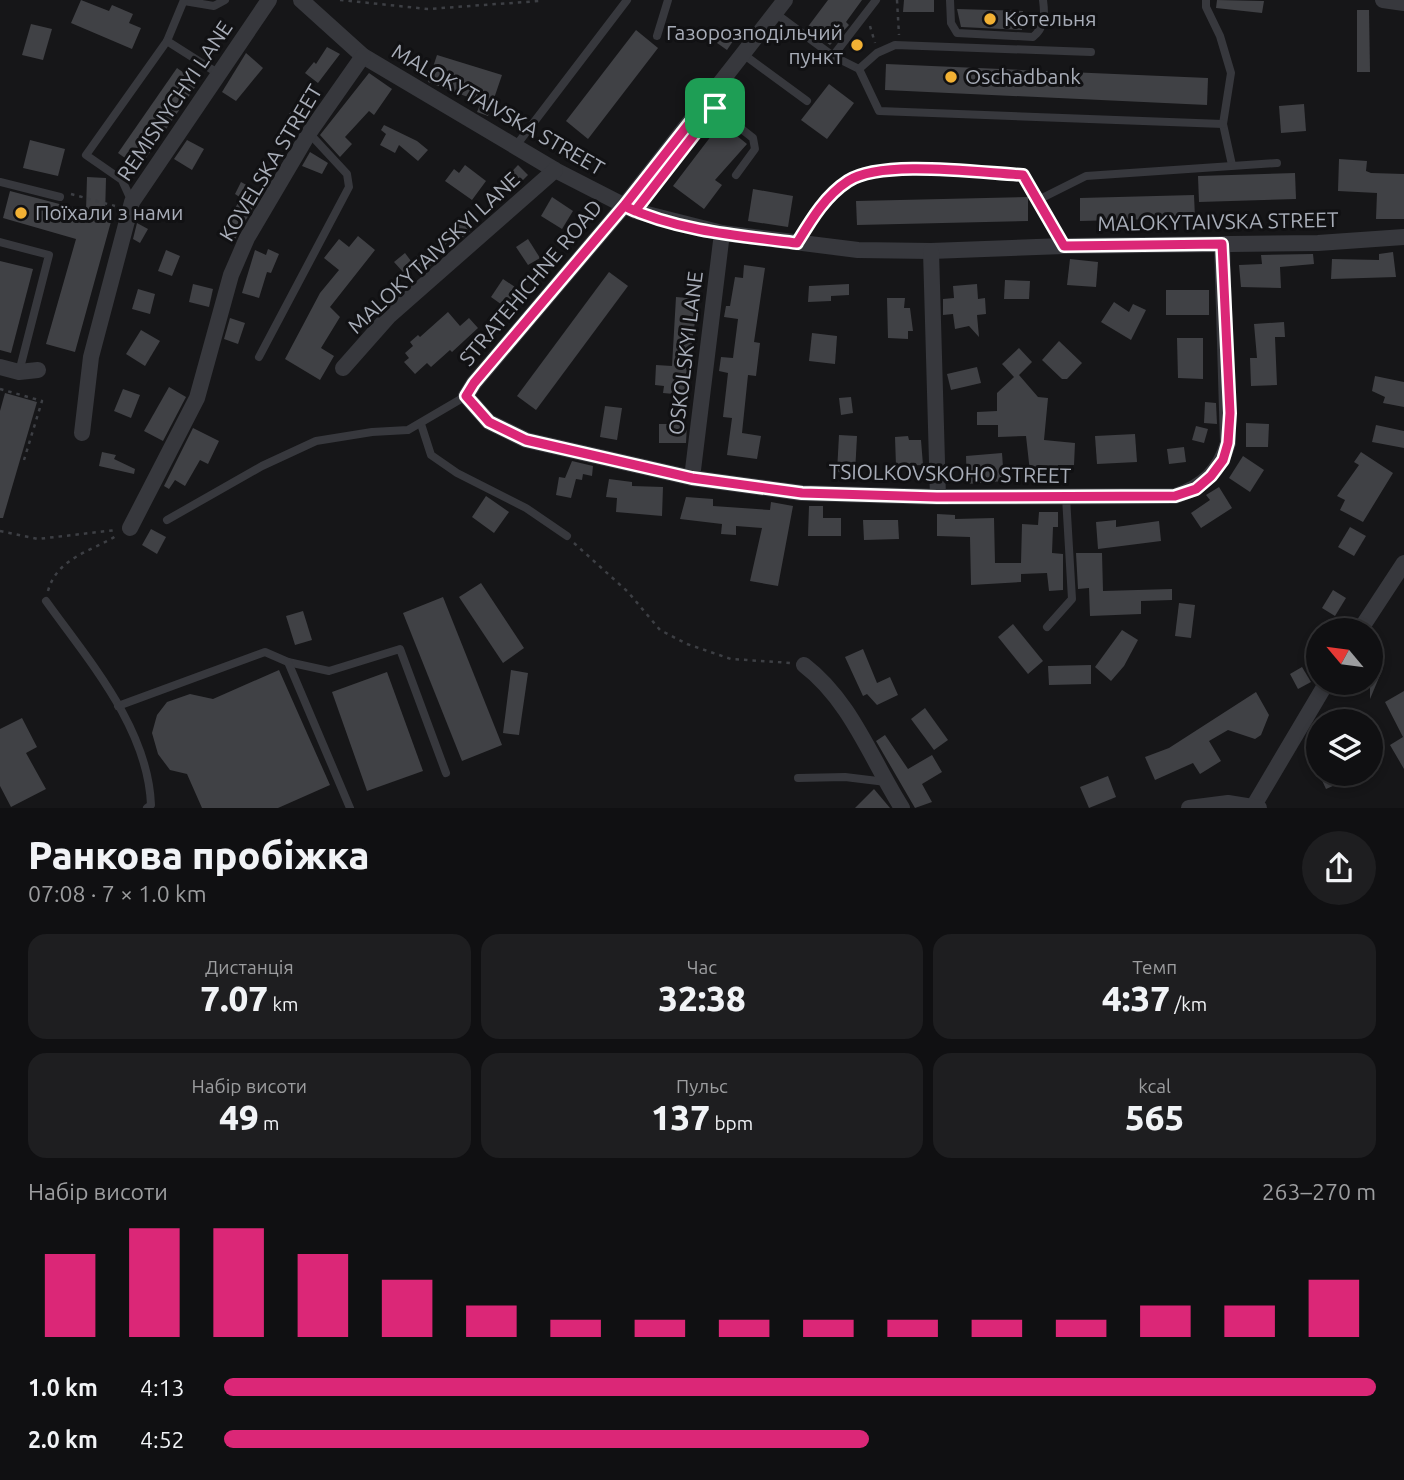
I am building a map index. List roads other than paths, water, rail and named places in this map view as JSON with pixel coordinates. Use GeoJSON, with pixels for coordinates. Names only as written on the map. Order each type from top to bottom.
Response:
{"type":"FeatureCollection","features":[{"type":"Feature","properties":{"kind":"street","name":"REMISNYCHYI LANE"},"geometry":{"type":"LineString","coordinates":[[82,433],[91,357],[131,206],[269,0]]}},
{"type":"Feature","properties":{"kind":"street","name":"MALOKYTAIVSKA STREET"},"geometry":{"type":"LineString","coordinates":[[301,0],[363,56],[555,170],[624,206],[722,233],[858,250],[931,251],[1064,246],[1318,243],[1404,237]]}},
{"type":"Feature","properties":{"kind":"street"},"geometry":{"type":"LineString","coordinates":[[1383,0],[1404,3]]}},
{"type":"Feature","properties":{"kind":"street","name":"STRATEHICHNE ROAD"},"geometry":{"type":"LineString","coordinates":[[466,396],[624,206],[780,6]]}},
{"type":"Feature","properties":{"kind":"street","name":"KOVELSKA STREET"},"geometry":{"type":"LineString","coordinates":[[130,528],[197,398],[231,275],[247,238],[309,133],[363,56]]}},
{"type":"Feature","properties":{"kind":"street","name":"MALOKYTAIVSKYI LANE"},"geometry":{"type":"LineString","coordinates":[[343,368],[389,316],[555,170]]}},
{"type":"Feature","properties":{"kind":"street","name":"OSKOLSKYI LANE"},"geometry":{"type":"LineString","coordinates":[[692,478],[722,233]]}},
{"type":"Feature","properties":{"kind":"street","name":"TSIOLKOVSKOHO STREET"},"geometry":{"type":"LineString","coordinates":[[466,396],[489,422],[526,440],[692,478],[802,493],[937,497],[1175,496],[1196,489],[1223,460],[1228,443],[1230,413],[1222,244]]}},
{"type":"Feature","properties":{"kind":"street"},"geometry":{"type":"LineString","coordinates":[[931,251],[937,497]]}},
{"type":"Feature","properties":{"kind":"street"},"geometry":{"type":"LineString","coordinates":[[0,367],[19,372],[38,370]]}},
{"type":"Feature","properties":{"kind":"street"},"geometry":{"type":"LineString","coordinates":[[1368,618],[1404,563]]}},
{"type":"Feature","properties":{"kind":"street"},"geometry":{"type":"LineString","coordinates":[[804,665],[825,680],[842,702],[902,808]]}},
{"type":"Feature","properties":{"kind":"street"},"geometry":{"type":"LineString","coordinates":[[1189,808],[1228,803],[1256,807],[1320,695]]}},
{"type":"Feature","properties":{"kind":"lane"},"geometry":{"type":"LineString","coordinates":[[131,206],[122,180],[86,155],[167,41],[184,1],[214,6],[225,0]]}},
{"type":"Feature","properties":{"kind":"lane"},"geometry":{"type":"LineString","coordinates":[[515,147],[627,0]]}},
{"type":"Feature","properties":{"kind":"lane"},"geometry":{"type":"LineString","coordinates":[[833,56],[876,0]]}},
{"type":"Feature","properties":{"kind":"lane"},"geometry":{"type":"LineString","coordinates":[[950,0],[951,23],[957,33],[1033,37],[1040,31],[1045,15],[1043,0]]}},
{"type":"Feature","properties":{"kind":"lane"},"geometry":{"type":"LineString","coordinates":[[1206,0],[1206,8],[1220,36],[1231,73],[1223,124],[1232,165]]}},
{"type":"Feature","properties":{"kind":"lane"},"geometry":{"type":"LineString","coordinates":[[657,36],[664,20],[665,1]]}},
{"type":"Feature","properties":{"kind":"lane"},"geometry":{"type":"LineString","coordinates":[[780,6],[833,56],[859,69],[879,111],[1223,124]]}},
{"type":"Feature","properties":{"kind":"lane"},"geometry":{"type":"LineString","coordinates":[[167,41],[219,74]]}},
{"type":"Feature","properties":{"kind":"lane"},"geometry":{"type":"LineString","coordinates":[[859,69],[877,53],[900,45],[1091,52]]}},
{"type":"Feature","properties":{"kind":"lane"},"geometry":{"type":"LineString","coordinates":[[743,54],[807,101]]}},
{"type":"Feature","properties":{"kind":"lane"},"geometry":{"type":"LineString","coordinates":[[706,102],[753,138],[755,149],[736,175]]}},
{"type":"Feature","properties":{"kind":"lane"},"geometry":{"type":"LineString","coordinates":[[260,357],[349,187],[347,174],[309,133]]}},
{"type":"Feature","properties":{"kind":"lane"},"geometry":{"type":"LineString","coordinates":[[1038,200],[1086,176],[1276,163]]}},
{"type":"Feature","properties":{"kind":"lane"},"geometry":{"type":"LineString","coordinates":[[797,243],[818,208],[849,180],[886,169],[1023,175],[1064,246]]}},
{"type":"Feature","properties":{"kind":"lane"},"geometry":{"type":"LineString","coordinates":[[0,182],[60,197]]}},
{"type":"Feature","properties":{"kind":"lane"},"geometry":{"type":"LineString","coordinates":[[0,242],[50,255],[19,372]]}},
{"type":"Feature","properties":{"kind":"lane"},"geometry":{"type":"LineString","coordinates":[[167,520],[262,467],[316,441],[372,432],[408,430],[466,396]]}},
{"type":"Feature","properties":{"kind":"lane"},"geometry":{"type":"LineString","coordinates":[[421,424],[432,456],[468,479],[526,508],[567,536]]}},
{"type":"Feature","properties":{"kind":"lane"},"geometry":{"type":"LineString","coordinates":[[1047,627],[1072,599],[1066,498]]}},
{"type":"Feature","properties":{"kind":"lane"},"geometry":{"type":"LineString","coordinates":[[46,601],[118,706],[150,778],[151,805],[147,808]]}},
{"type":"Feature","properties":{"kind":"lane"},"geometry":{"type":"LineString","coordinates":[[118,706],[265,652],[288,662],[329,671],[400,649],[446,773]]}},
{"type":"Feature","properties":{"kind":"lane"},"geometry":{"type":"LineString","coordinates":[[288,662],[350,808]]}},
{"type":"Feature","properties":{"kind":"lane"},"geometry":{"type":"LineString","coordinates":[[798,778],[845,776],[886,782]]}},
{"type":"Feature","properties":{"kind":"place","name":"Котельня"},"geometry":{"type":"Point","coordinates":[990,19]}},
{"type":"Feature","properties":{"kind":"place","name":"Газорозподільчий пункт"},"geometry":{"type":"Point","coordinates":[857,45]}},
{"type":"Feature","properties":{"kind":"place","name":"Oschadbank"},"geometry":{"type":"Point","coordinates":[951,77]}},
{"type":"Feature","properties":{"kind":"place","name":"Поїхали з нами"},"geometry":{"type":"Point","coordinates":[21,213]}}]}
